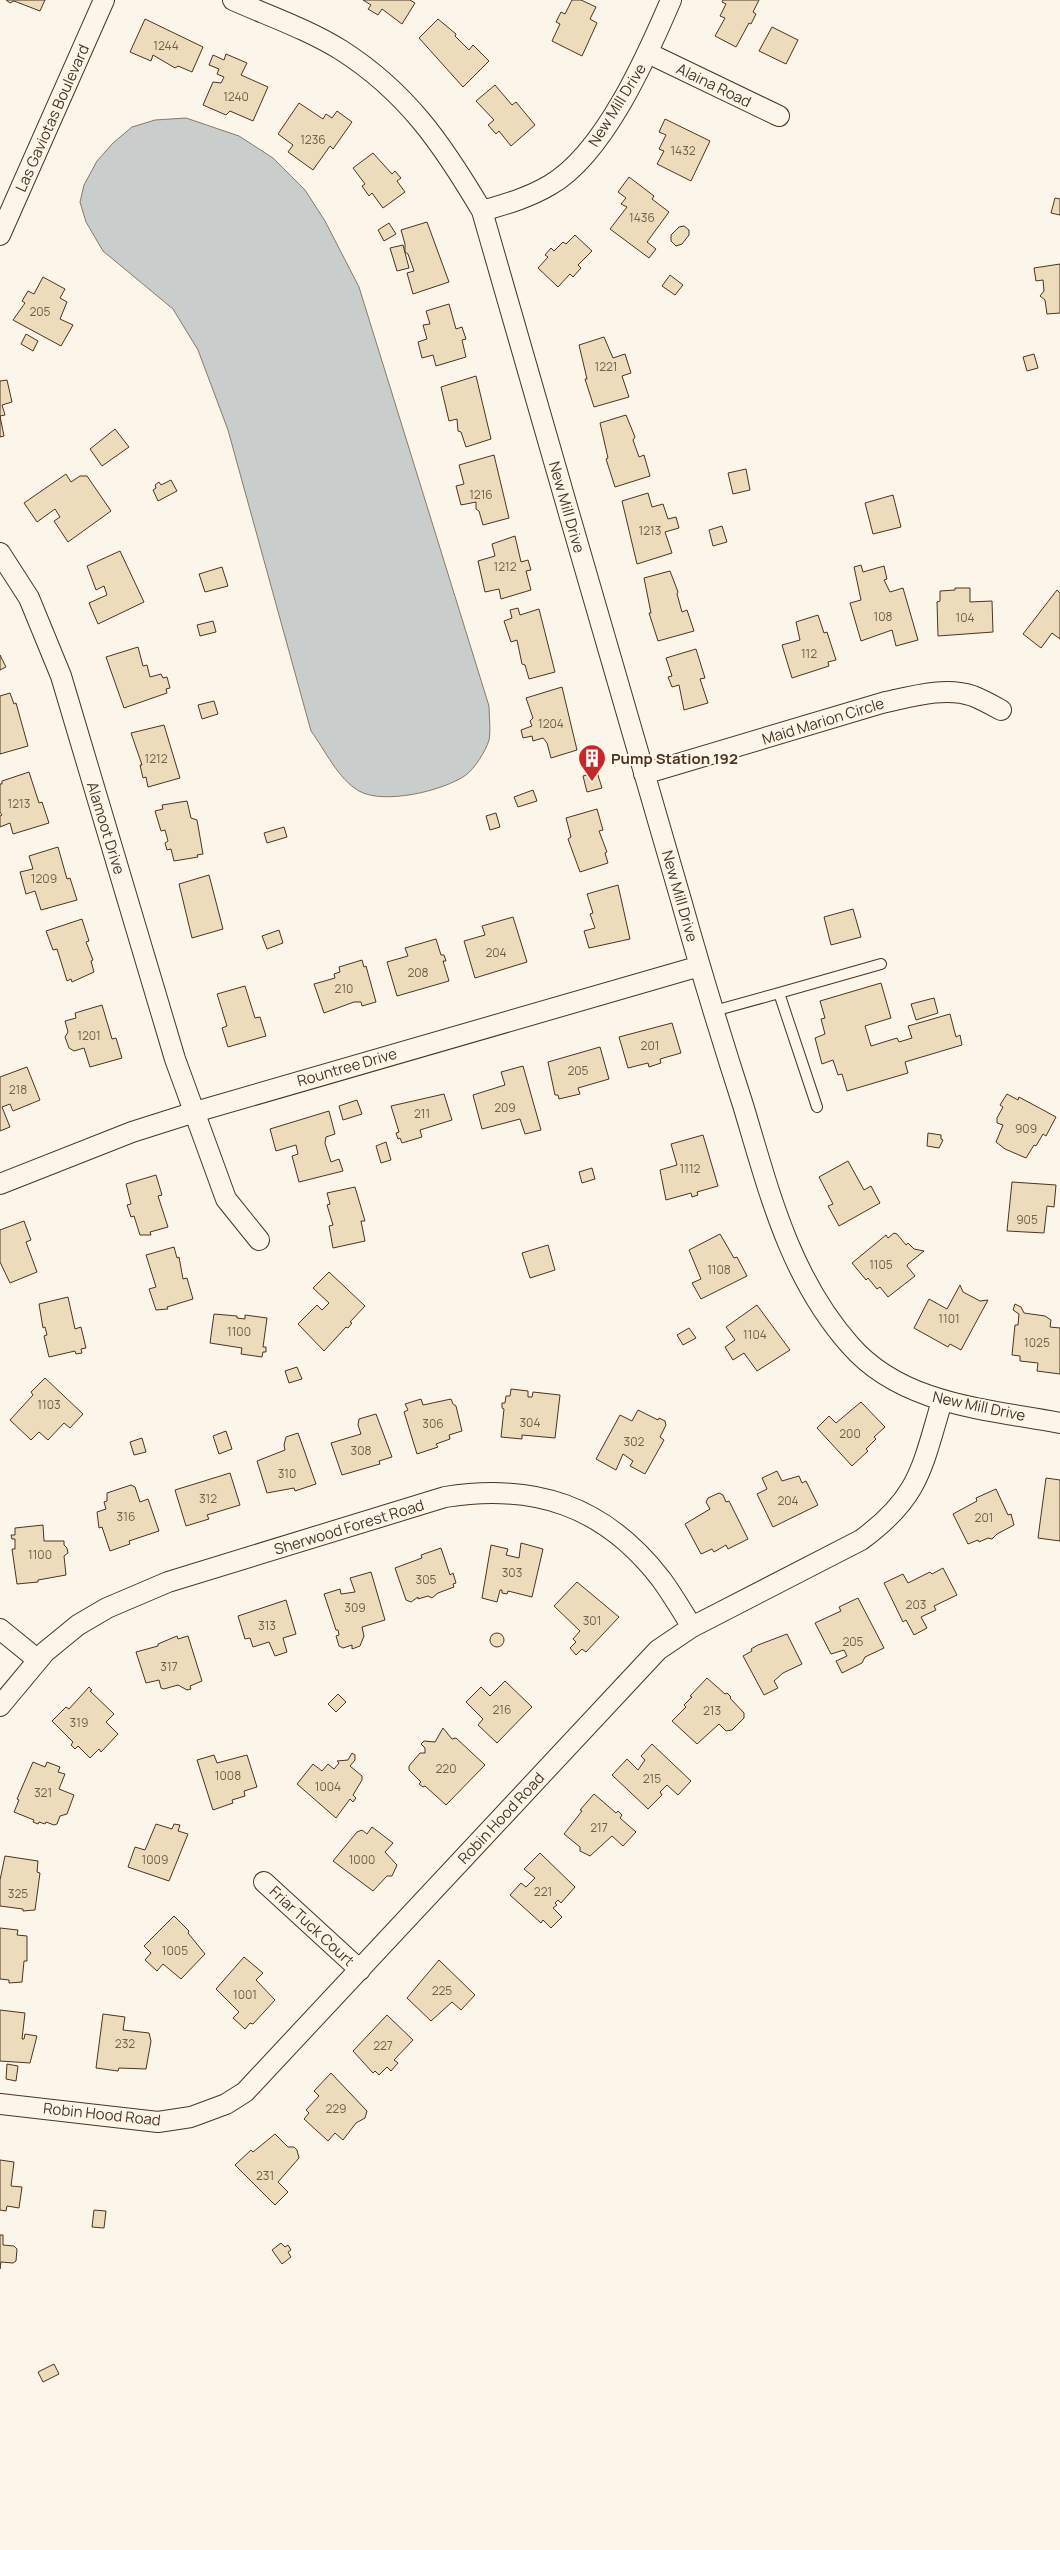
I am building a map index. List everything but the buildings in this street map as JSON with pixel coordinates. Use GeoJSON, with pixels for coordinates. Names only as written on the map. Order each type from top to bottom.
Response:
{"type":"FeatureCollection","features":[{"type":"Feature","properties":{"kind":"street","name":"Las Gaviotas Boulevard"},"geometry":{"type":"LineString","coordinates":[[0,236],[104,0]]}},
{"type":"Feature","properties":{"kind":"street","name":"New Mill Drive"},"geometry":{"type":"LineString","coordinates":[[233,0],[297,27],[340,49],[380,78],[417,114],[440,143],[482,211],[700,966],[774,1208],[800,1273],[820,1306],[851,1347],[876,1368],[908,1388],[942,1401],[1060,1423]]}},
{"type":"Feature","properties":{"kind":"street","name":"New Mill Drive"},"geometry":{"type":"LineString","coordinates":[[482,211],[519,201],[550,185],[564,175],[590,149],[648,54],[671,0]]}},
{"type":"Feature","properties":{"kind":"street","name":"Alaina Road"},"geometry":{"type":"LineString","coordinates":[[648,54],[779,116]]}},
{"type":"Feature","properties":{"kind":"street","name":"Alamoot Drive"},"geometry":{"type":"LineString","coordinates":[[0,553],[29,598],[59,670],[175,1060],[226,1200],[260,1240]]}},
{"type":"Feature","properties":{"kind":"street","name":"Maid Marion Circle"},"geometry":{"type":"LineString","coordinates":[[644,774],[882,702],[921,694],[949,692],[972,696],[1001,710]]}},
{"type":"Feature","properties":{"kind":"street","name":"Rountree Drive"},"geometry":{"type":"LineString","coordinates":[[0,1184],[132,1132],[195,1112],[700,966]]}},
{"type":"Feature","properties":{"kind":"street","name":"Robin Hood Road"},"geometry":{"type":"LineString","coordinates":[[0,2104],[158,2122],[191,2117],[226,2104],[245,2092],[658,1650],[692,1627],[861,1540],[882,1524],[902,1504],[918,1479],[942,1401]]}},
{"type":"Feature","properties":{"kind":"street","name":"Sherwood Forest Road"},"geometry":{"type":"LineString","coordinates":[[1,1703],[38,1660],[78,1626],[107,1608],[168,1582],[445,1496],[481,1491],[518,1493],[555,1501],[588,1515],[619,1536],[660,1578],[692,1627]]}},
{"type":"Feature","properties":{"kind":"street"},"geometry":{"type":"LineString","coordinates":[[0,1629],[38,1660]]}},
{"type":"Feature","properties":{"kind":"street","name":"Friar Tuck Court"},"geometry":{"type":"LineString","coordinates":[[264,1882],[360,1970]]}},
{"type":"Feature","properties":{"kind":"lane"},"geometry":{"type":"LineString","coordinates":[[714,1011],[881,964]]}},
{"type":"Feature","properties":{"kind":"lane"},"geometry":{"type":"LineString","coordinates":[[779,993],[817,1107]]}},
{"type":"Feature","properties":{"kind":"shaded area"},"geometry":{"type":"Polygon","coordinates":[[[186,118],[239,136],[273,158],[305,190],[325,221],[359,287],[489,706],[490,736],[483,754],[473,769],[456,781],[429,791],[383,797],[370,795],[351,786],[332,764],[311,731],[228,430],[198,350],[173,309],[103,251],[86,222],[80,202],[84,185],[97,161],[113,143],[132,127],[155,120],[186,118]]]}},
{"type":"Feature","properties":{"kind":"place","name":"Pump Station 192"},"geometry":{"type":"Point","coordinates":[592,782]}}]}
